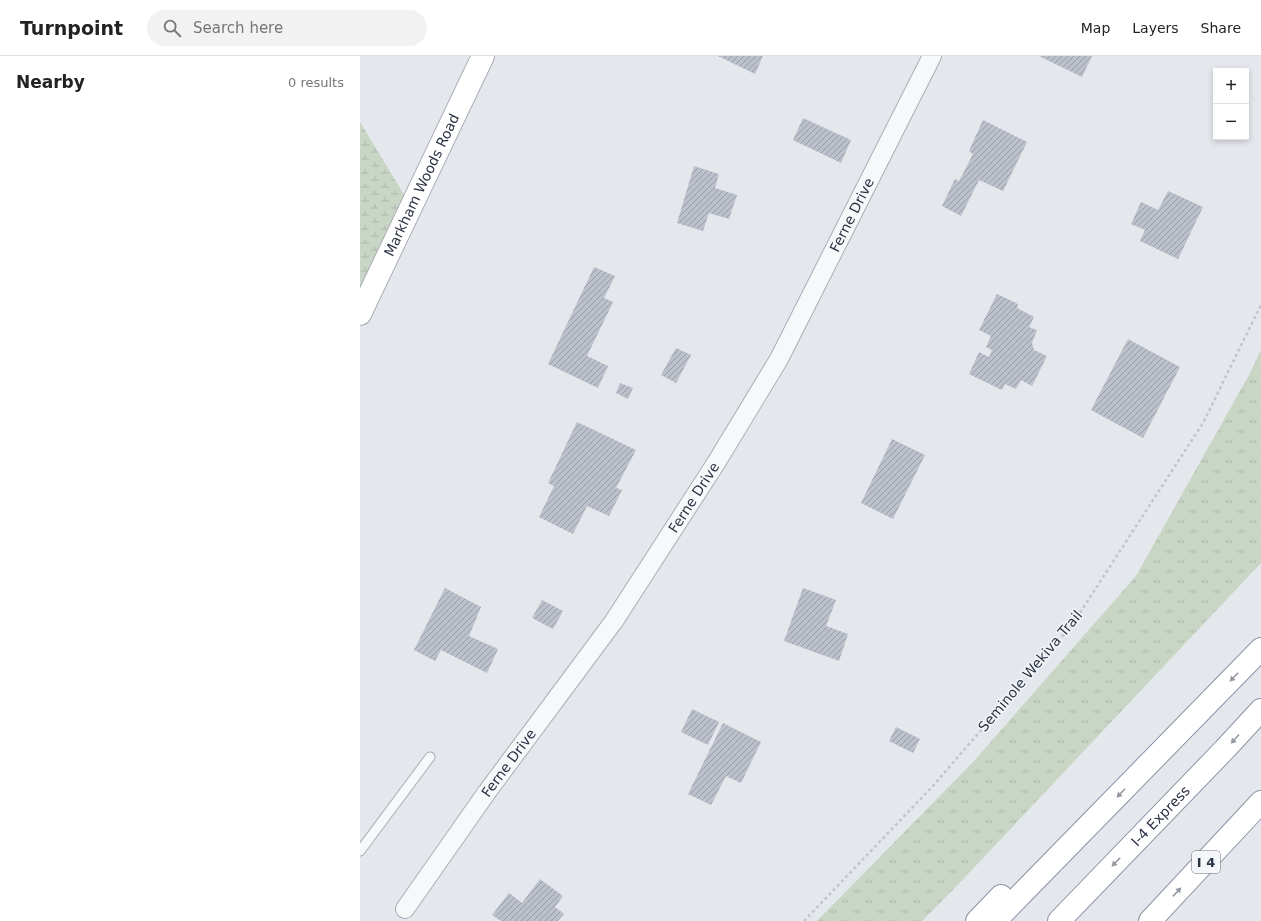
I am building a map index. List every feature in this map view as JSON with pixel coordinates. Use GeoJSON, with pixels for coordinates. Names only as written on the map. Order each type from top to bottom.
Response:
{"type":"FeatureCollection","features":[{"type":"Feature","properties":{"kind":"main road","name":"Markham Woods Road"},"geometry":{"type":"LineString","coordinates":[[360,314],[483,56]]}},
{"type":"Feature","properties":{"kind":"main road"},"geometry":{"type":"LineString","coordinates":[[995,921],[1261,649]]}},
{"type":"Feature","properties":{"kind":"main road","name":"I-4 Express"},"geometry":{"type":"LineString","coordinates":[[1059,921],[1220,755],[1261,710]]}},
{"type":"Feature","properties":{"kind":"main road","name":"I 4"},"geometry":{"type":"LineString","coordinates":[[1150,921],[1261,802]]}},
{"type":"Feature","properties":{"kind":"main road"},"geometry":{"type":"LineString","coordinates":[[977,921],[1012,885],[1060,855]]}},
{"type":"Feature","properties":{"kind":"street","name":"Ferne Drive"},"geometry":{"type":"LineString","coordinates":[[405,909],[487,792],[614,621],[718,459],[779,359],[932,56]]}},
{"type":"Feature","properties":{"kind":"lane"},"geometry":{"type":"LineString","coordinates":[[360,851],[430,757]]}},
{"type":"Feature","properties":{"kind":"path","name":"Seminole Wekiva Trail"},"geometry":{"type":"LineString","coordinates":[[804,921],[932,787],[1072,625],[1203,423],[1261,305]]}},
{"type":"Feature","properties":{"kind":"green space"},"geometry":{"type":"Polygon","coordinates":[[[360,122],[406,198],[360,295],[360,122]]]}},
{"type":"Feature","properties":{"kind":"green space"},"geometry":{"type":"Polygon","coordinates":[[[1261,350],[1261,563],[922,921],[817,921],[974,761],[1136,576],[1249,375],[1261,350]]]}},
{"type":"Feature","properties":{"kind":"building"},"geometry":{"type":"Polygon","coordinates":[[[718,56],[763,56],[755,74],[718,56]]]}},
{"type":"Feature","properties":{"kind":"building"},"geometry":{"type":"Polygon","coordinates":[[[1039,56],[1092,56],[1082,77],[1039,56]]]}},
{"type":"Feature","properties":{"kind":"building"},"geometry":{"type":"Polygon","coordinates":[[[803,118],[851,140],[841,163],[793,140],[803,118]]]}},
{"type":"Feature","properties":{"kind":"building"},"geometry":{"type":"Polygon","coordinates":[[[983,120],[1027,142],[1003,191],[979,180],[961,216],[942,206],[955,179],[959,181],[973,154],[969,151],[983,120]]]}},
{"type":"Feature","properties":{"kind":"building"},"geometry":{"type":"Polygon","coordinates":[[[694,166],[719,174],[715,188],[737,195],[729,219],[709,213],[703,231],[677,223],[694,166]]]}},
{"type":"Feature","properties":{"kind":"building"},"geometry":{"type":"Polygon","coordinates":[[[1168,191],[1203,207],[1178,259],[1140,241],[1145,230],[1131,224],[1141,202],[1158,210],[1168,191]]]}},
{"type":"Feature","properties":{"kind":"building"},"geometry":{"type":"Polygon","coordinates":[[[594,267],[615,276],[604,298],[613,302],[587,356],[608,366],[598,388],[548,364],[594,267]]]}},
{"type":"Feature","properties":{"kind":"building"},"geometry":{"type":"Polygon","coordinates":[[[997,294],[1018,304],[1017,308],[1034,317],[1029,327],[1037,330],[1032,343],[1034,350],[1047,356],[1032,386],[1021,380],[1016,389],[1005,384],[1002,390],[969,374],[979,352],[989,357],[992,350],[986,347],[991,336],[979,330],[997,294]]]}},
{"type":"Feature","properties":{"kind":"building"},"geometry":{"type":"Polygon","coordinates":[[[1128,339],[1180,367],[1143,438],[1091,410],[1128,339]]]}},
{"type":"Feature","properties":{"kind":"building"},"geometry":{"type":"Polygon","coordinates":[[[676,348],[691,355],[676,383],[661,375],[676,348]]]}},
{"type":"Feature","properties":{"kind":"building"},"geometry":{"type":"Polygon","coordinates":[[[620,383],[633,388],[628,399],[616,393],[620,383]]]}},
{"type":"Feature","properties":{"kind":"building"},"geometry":{"type":"Polygon","coordinates":[[[577,422],[636,450],[616,488],[622,490],[609,516],[587,506],[573,534],[539,517],[554,486],[548,483],[577,422]]]}},
{"type":"Feature","properties":{"kind":"building"},"geometry":{"type":"Polygon","coordinates":[[[892,439],[925,455],[893,519],[861,503],[892,439]]]}},
{"type":"Feature","properties":{"kind":"building"},"geometry":{"type":"Polygon","coordinates":[[[445,588],[481,607],[469,636],[498,649],[487,673],[441,650],[435,661],[414,650],[445,588]]]}},
{"type":"Feature","properties":{"kind":"building"},"geometry":{"type":"Polygon","coordinates":[[[803,588],[836,600],[826,626],[848,634],[839,661],[784,641],[803,588]]]}},
{"type":"Feature","properties":{"kind":"building"},"geometry":{"type":"Polygon","coordinates":[[[542,600],[563,611],[553,629],[532,618],[542,600]]]}},
{"type":"Feature","properties":{"kind":"building"},"geometry":{"type":"Polygon","coordinates":[[[692,709],[719,722],[708,745],[681,732],[692,709]]]}},
{"type":"Feature","properties":{"kind":"building"},"geometry":{"type":"Polygon","coordinates":[[[723,723],[761,742],[741,783],[726,776],[711,805],[688,794],[723,723]]]}},
{"type":"Feature","properties":{"kind":"building"},"geometry":{"type":"Polygon","coordinates":[[[896,727],[920,739],[913,753],[889,741],[896,727]]]}},
{"type":"Feature","properties":{"kind":"building"},"geometry":{"type":"Polygon","coordinates":[[[540,879],[563,896],[555,907],[564,914],[558,921],[501,921],[492,915],[509,893],[522,903],[540,879]]]}}]}
